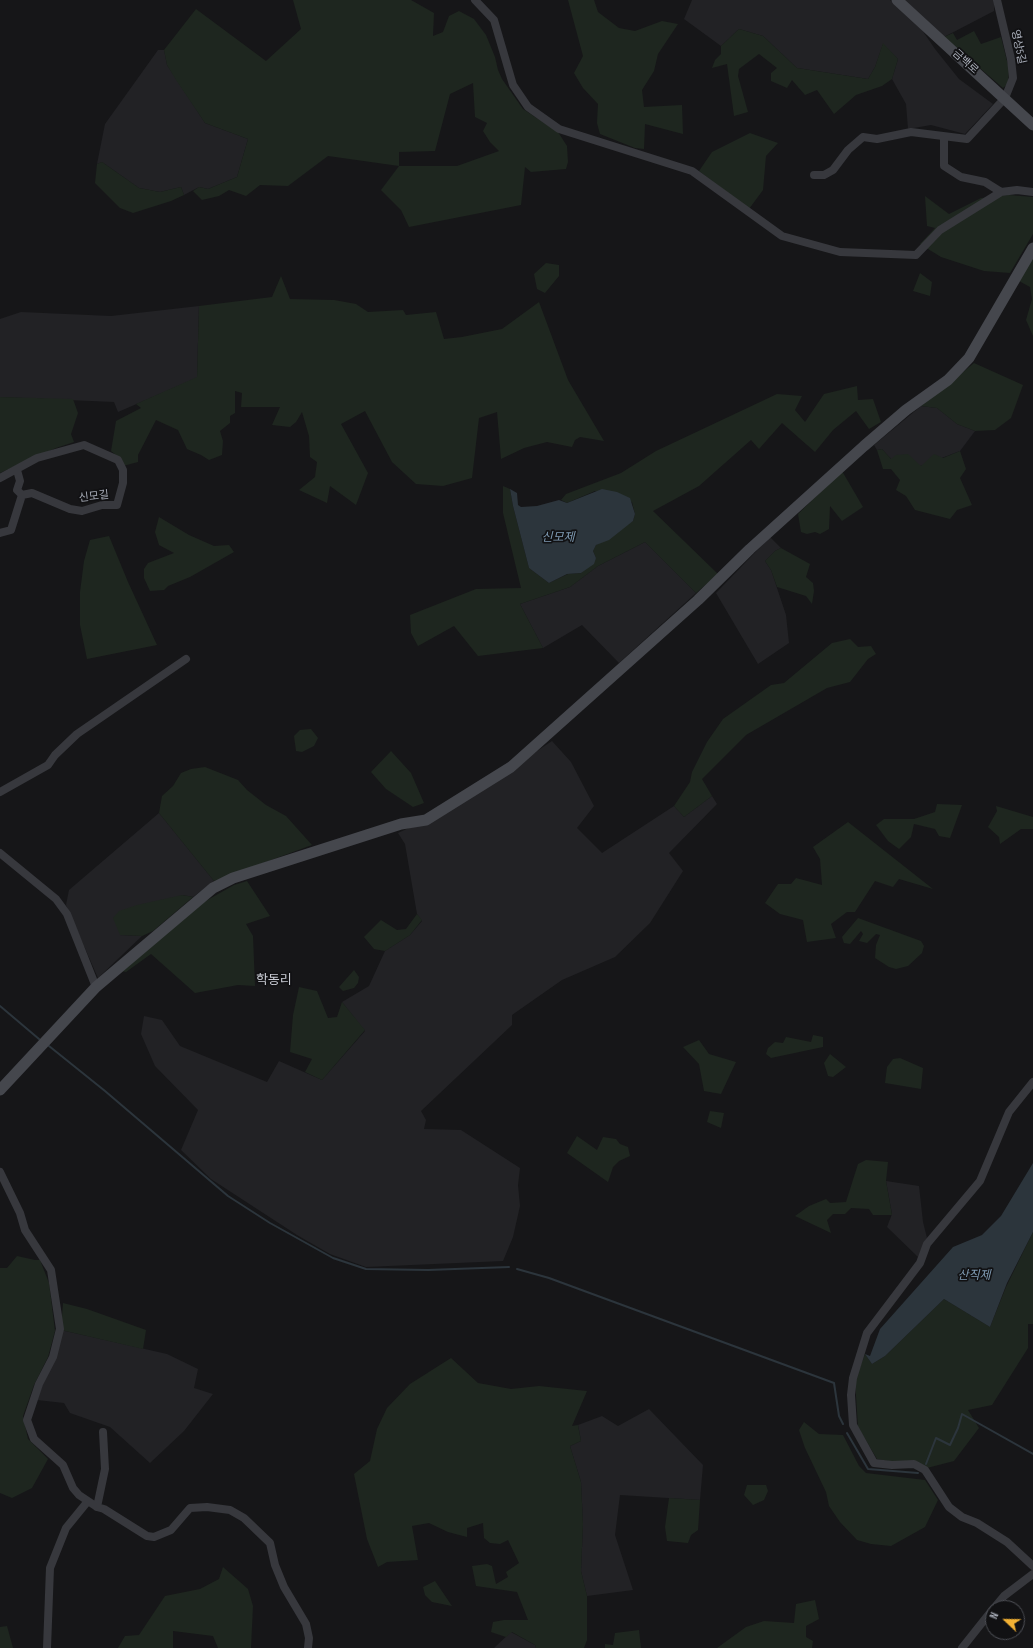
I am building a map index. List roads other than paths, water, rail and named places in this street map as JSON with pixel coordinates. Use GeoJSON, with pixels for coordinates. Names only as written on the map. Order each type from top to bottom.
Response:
{"type":"FeatureCollection","features":[{"type":"Feature","properties":{"kind":"street"},"geometry":{"type":"LineString","coordinates":[[475,0],[494,20],[513,85],[528,107],[559,129],[692,171],[782,236],[840,252],[916,255],[940,230],[1001,192],[1017,190],[1033,192]]}},
{"type":"Feature","properties":{"kind":"street","name":"금백로"},"geometry":{"type":"LineString","coordinates":[[897,0],[1033,125]]}},
{"type":"Feature","properties":{"kind":"street","name":"영상5길"},"geometry":{"type":"LineString","coordinates":[[997,0],[1011,59],[1013,78],[1005,98]]}},
{"type":"Feature","properties":{"kind":"street"},"geometry":{"type":"LineString","coordinates":[[814,175],[824,175],[833,170],[848,150],[863,137],[877,138],[911,132],[967,139],[1005,98]]}},
{"type":"Feature","properties":{"kind":"street"},"geometry":{"type":"LineString","coordinates":[[944,137],[944,166],[960,177],[985,182],[1001,192]]}},
{"type":"Feature","properties":{"kind":"street"},"geometry":{"type":"LineString","coordinates":[[0,1090],[96,987],[213,888],[233,878],[401,824],[426,820],[511,767],[698,600],[750,550],[864,446],[906,410],[948,380],[969,358],[1033,248]]}},
{"type":"Feature","properties":{"kind":"street","name":"신모길"},"geometry":{"type":"LineString","coordinates":[[0,478],[37,458],[84,445],[118,460],[123,470],[123,482],[117,505],[102,505],[82,511],[70,510],[32,493],[22,495]]}},
{"type":"Feature","properties":{"kind":"street"},"geometry":{"type":"LineString","coordinates":[[0,534],[11,530],[22,495],[17,490],[20,481],[17,470]]}},
{"type":"Feature","properties":{"kind":"street"},"geometry":{"type":"LineString","coordinates":[[0,792],[48,765],[77,734],[186,659]]}},
{"type":"Feature","properties":{"kind":"street"},"geometry":{"type":"LineString","coordinates":[[0,853],[56,899],[67,914],[96,987]]}},
{"type":"Feature","properties":{"kind":"street"},"geometry":{"type":"LineString","coordinates":[[1033,1082],[1009,1112],[980,1181],[927,1244],[920,1263],[867,1333],[853,1378],[851,1395],[853,1425],[874,1463],[892,1465],[914,1464],[925,1470],[949,1507],[1006,1542],[1033,1566]]}},
{"type":"Feature","properties":{"kind":"street"},"geometry":{"type":"LineString","coordinates":[[0,1172],[17,1206],[25,1230],[51,1270],[60,1329],[53,1357],[39,1384],[27,1420],[34,1439],[63,1465],[73,1488],[79,1495],[147,1536],[154,1537],[171,1530],[190,1508],[207,1507],[230,1510],[244,1518],[270,1543],[275,1565],[284,1587],[306,1624],[310,1638],[308,1648]]}},
{"type":"Feature","properties":{"kind":"street"},"geometry":{"type":"LineString","coordinates":[[97,1507],[105,1469],[103,1432]]}},
{"type":"Feature","properties":{"kind":"street"},"geometry":{"type":"LineString","coordinates":[[47,1648],[50,1568],[66,1528],[88,1501]]}},
{"type":"Feature","properties":{"kind":"street"},"geometry":{"type":"LineString","coordinates":[[1001,1600],[1033,1574]]}},
{"type":"Feature","properties":{"kind":"street"},"geometry":{"type":"LineString","coordinates":[[962,1648],[985,1619]]}},
{"type":"Feature","properties":{"kind":"water","name":"신모제"},"geometry":{"type":"Polygon","coordinates":[[[510,489],[517,493],[518,505],[521,507],[537,506],[559,500],[567,503],[602,489],[617,492],[630,498],[635,514],[633,521],[609,540],[596,545],[593,551],[596,558],[594,564],[581,573],[567,574],[549,583],[529,568],[510,489]]]}},
{"type":"Feature","properties":{"kind":"water","name":"산직제"},"geometry":{"type":"Polygon","coordinates":[[[1033,1163],[1033,1232],[1007,1283],[990,1327],[944,1299],[885,1356],[872,1364],[865,1354],[870,1356],[880,1329],[953,1247],[982,1235],[1001,1216],[1033,1163]]]}},
{"type":"Feature","properties":{"kind":"waterway"},"geometry":{"type":"LineString","coordinates":[[0,1006],[39,1039]]}},
{"type":"Feature","properties":{"kind":"waterway"},"geometry":{"type":"LineString","coordinates":[[49,1046],[105,1091],[228,1196],[270,1223],[333,1258],[366,1269],[428,1270],[509,1267]]}},
{"type":"Feature","properties":{"kind":"waterway"},"geometry":{"type":"LineString","coordinates":[[517,1269],[549,1278],[834,1383],[839,1416],[843,1424]]}},
{"type":"Feature","properties":{"kind":"waterway"},"geometry":{"type":"LineString","coordinates":[[926,1464],[936,1438],[950,1445],[958,1428],[962,1414],[1033,1454]]}},
{"type":"Feature","properties":{"kind":"waterway"},"geometry":{"type":"LineString","coordinates":[[847,1433],[868,1469],[918,1473]]}},
{"type":"Feature","properties":{"kind":"district","name":"학동리"},"geometry":{"type":"Point","coordinates":[274,981]}}]}
